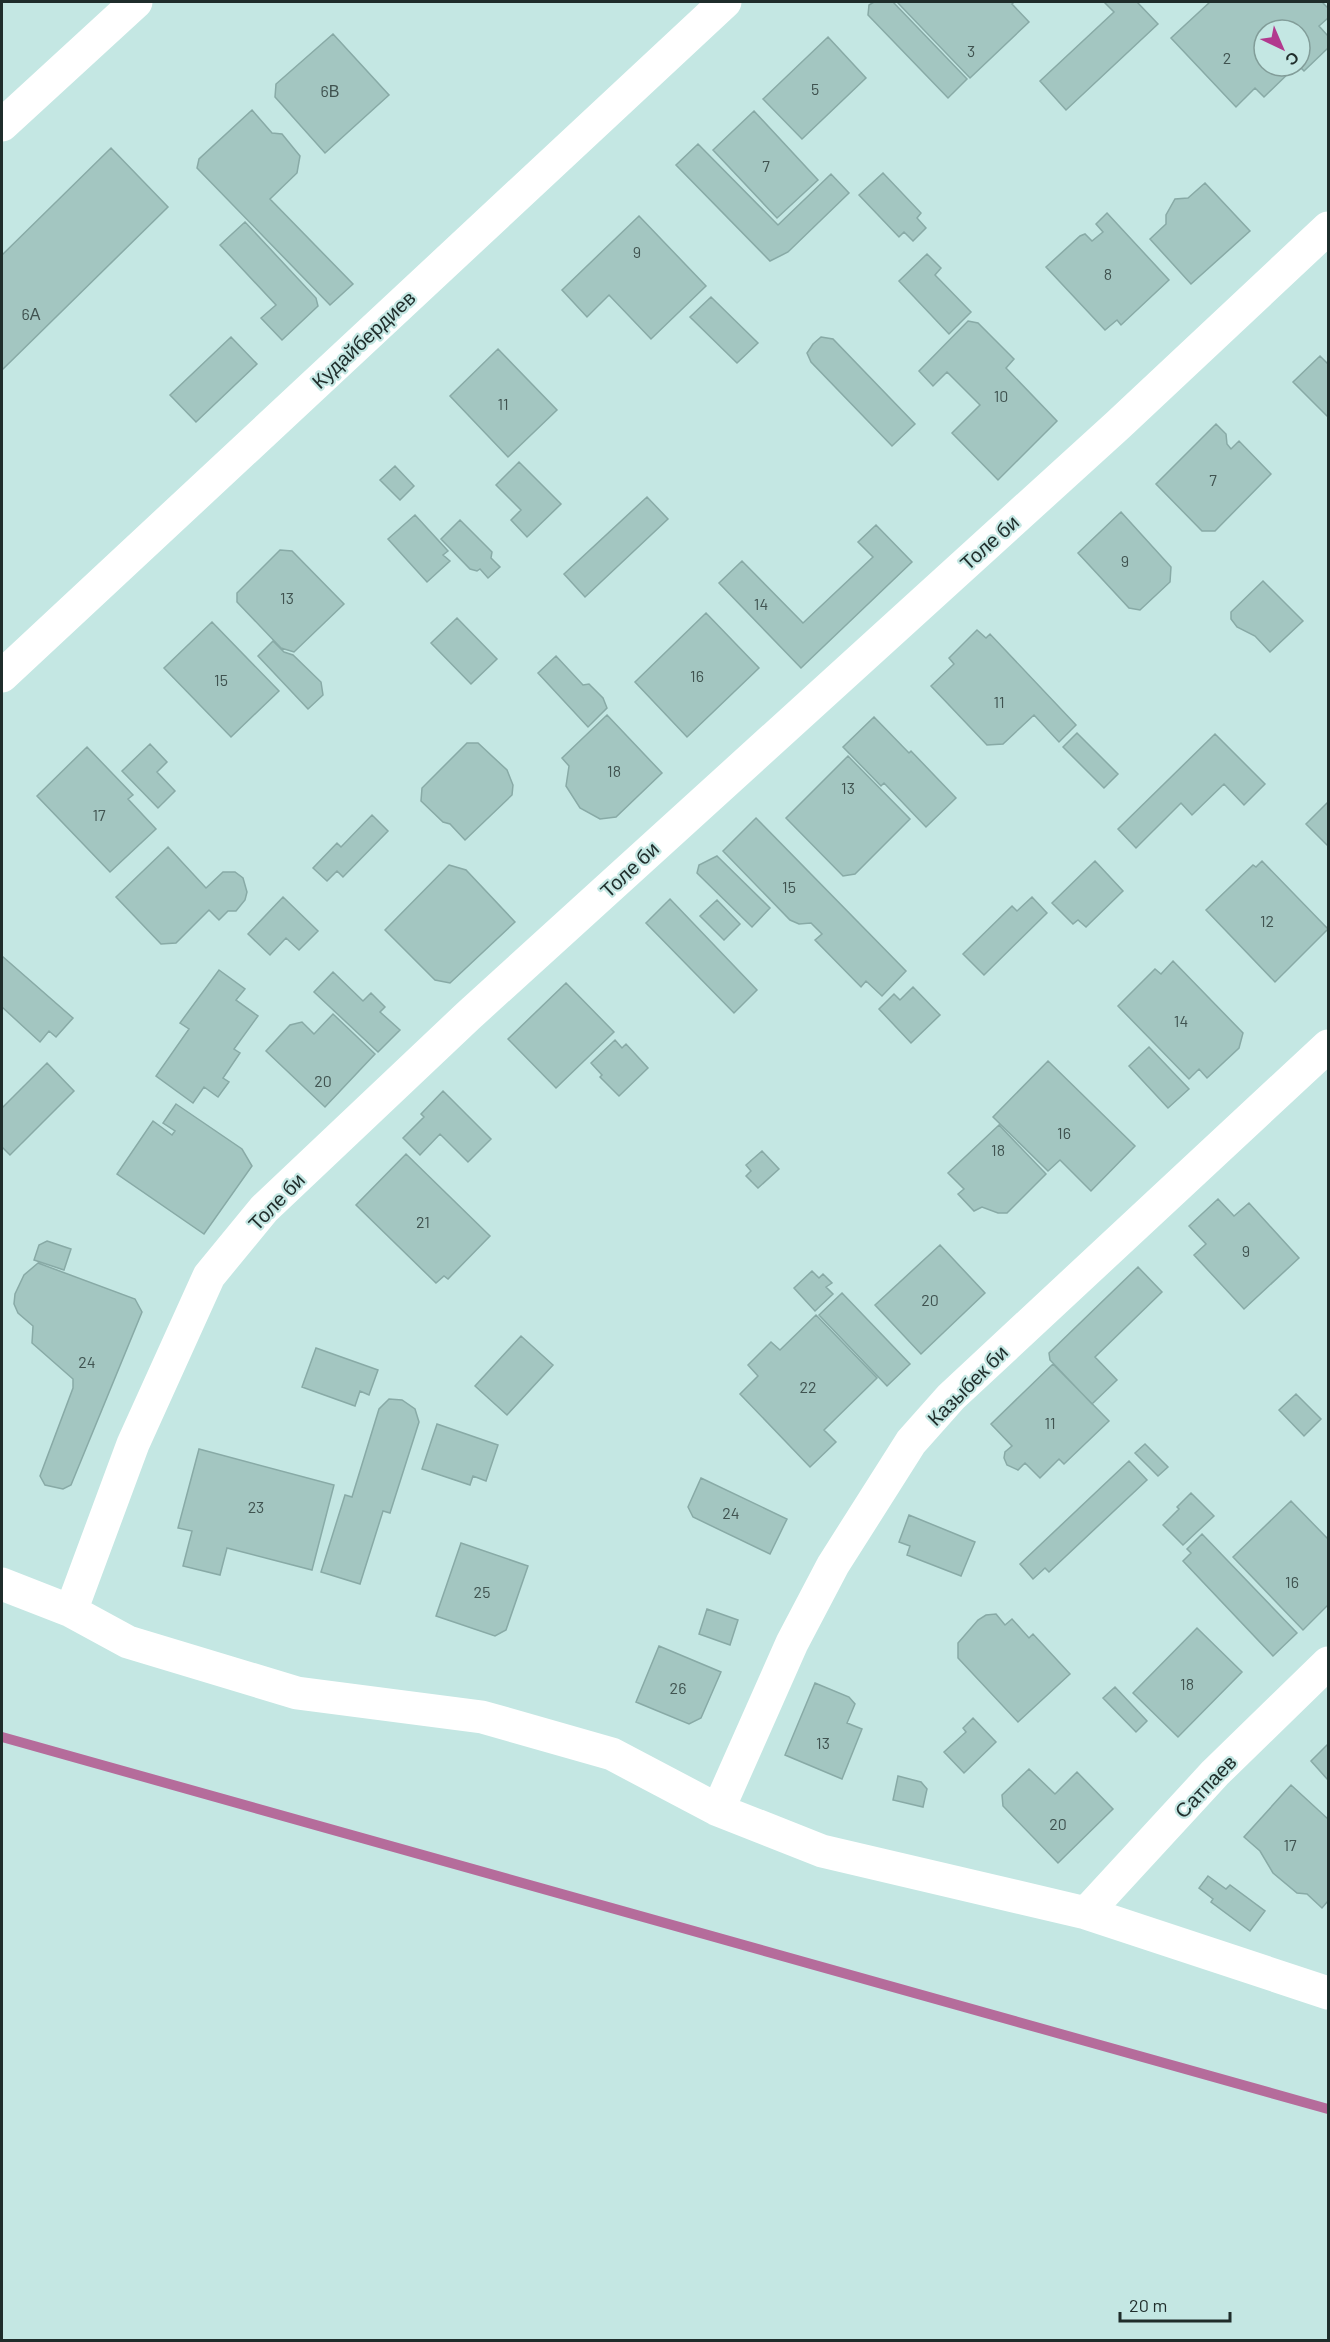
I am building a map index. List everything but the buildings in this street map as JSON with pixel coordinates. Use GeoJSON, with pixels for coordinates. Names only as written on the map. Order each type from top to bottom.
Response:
{"type":"FeatureCollection","features":[{"type":"Feature","properties":{"kind":"street"},"geometry":{"type":"LineString","coordinates":[[2,125],[136,2]]}},
{"type":"Feature","properties":{"kind":"street","name":"Кудайбердиев"},"geometry":{"type":"LineString","coordinates":[[2,676],[707,8]]}},
{"type":"Feature","properties":{"kind":"street","name":"Толе би"},"geometry":{"type":"LineString","coordinates":[[71,1611],[133,1444],[209,1276],[264,1209],[468,1016],[1118,425],[1329,228]]}},
{"type":"Feature","properties":{"kind":"street","name":"Казыбек би"},"geometry":{"type":"LineString","coordinates":[[718,1810],[792,1643],[832,1565],[911,1442],[951,1397],[1329,1046]]}},
{"type":"Feature","properties":{"kind":"street"},"geometry":{"type":"LineString","coordinates":[[2,1584],[71,1611],[128,1642],[297,1693],[482,1717],[612,1754],[718,1810],[822,1851],[1086,1913],[1329,1993]]}},
{"type":"Feature","properties":{"kind":"street","name":"Сатпаев"},"geometry":{"type":"LineString","coordinates":[[1086,1913],[1215,1773],[1329,1663]]}},
{"type":"Feature","properties":{"kind":"waterway"},"geometry":{"type":"LineString","coordinates":[[2,1737],[1328,2109]]}}]}
